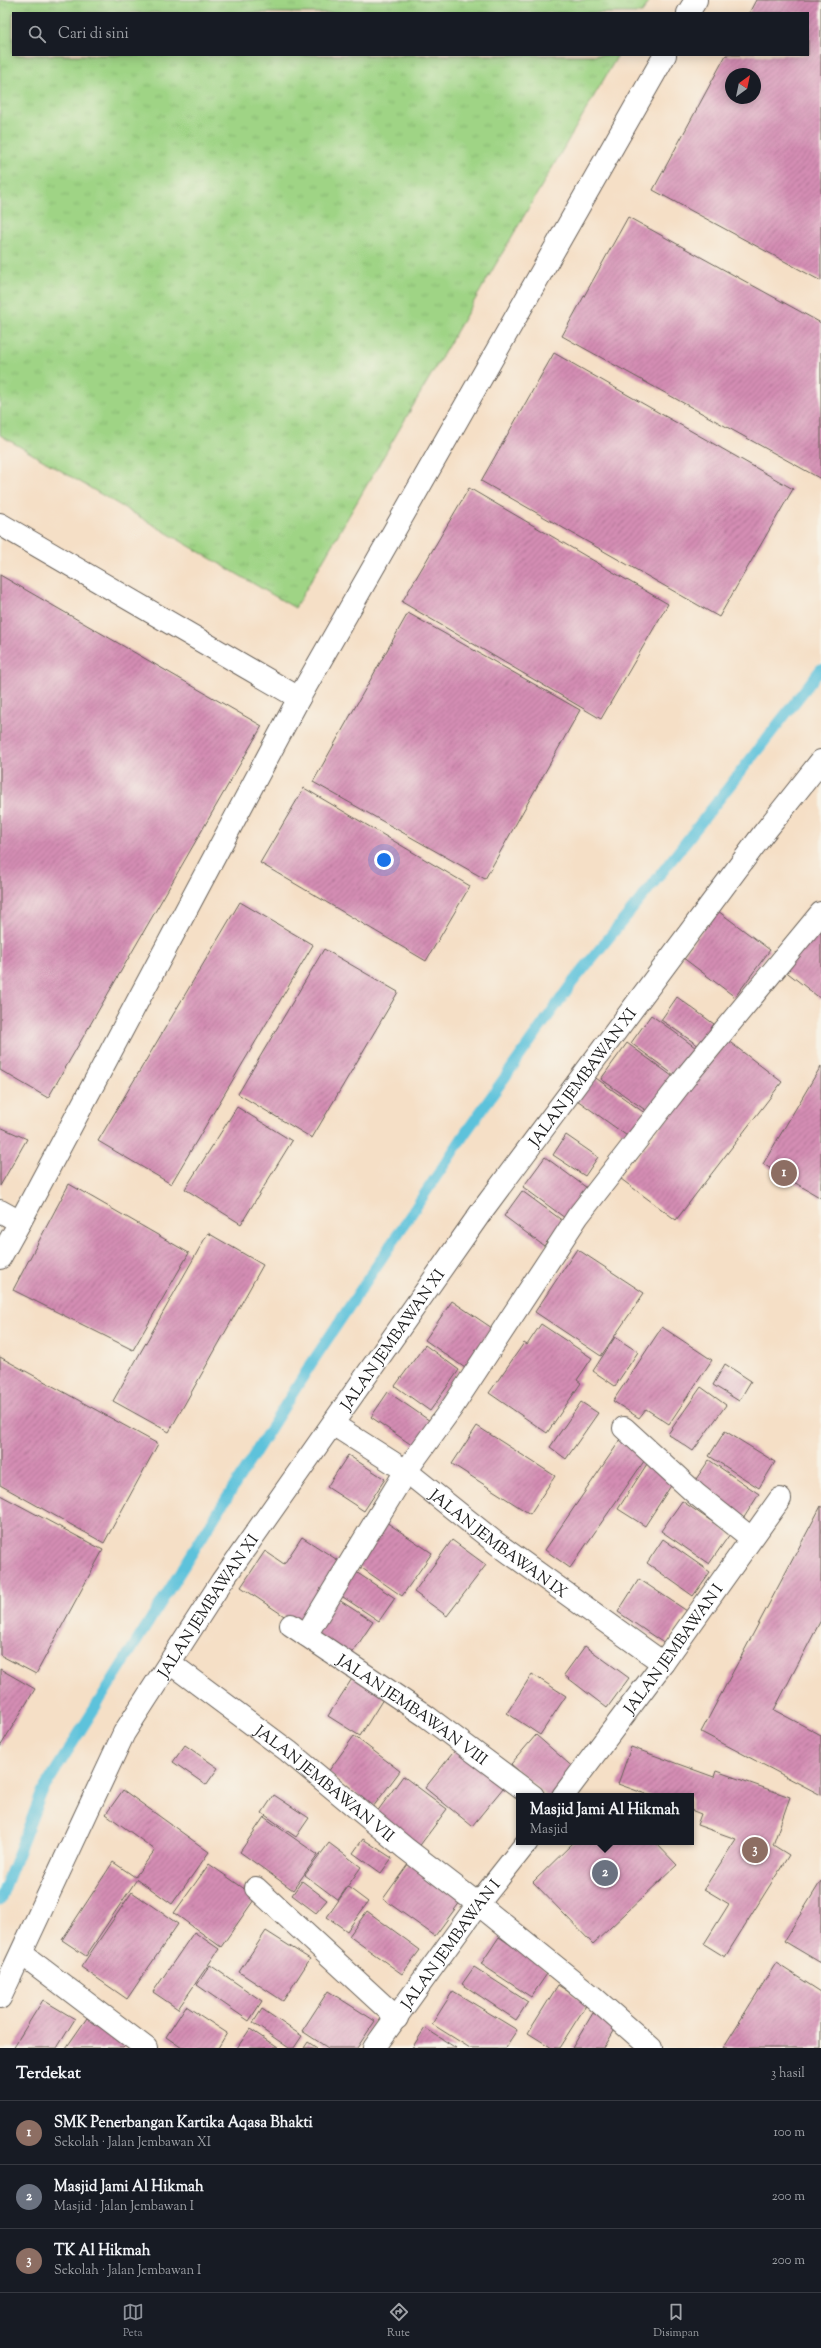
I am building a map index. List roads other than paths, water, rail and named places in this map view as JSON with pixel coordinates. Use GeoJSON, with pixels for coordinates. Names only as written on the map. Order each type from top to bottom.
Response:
{"type":"FeatureCollection","features":[{"type":"Feature","properties":{"kind":"street"},"geometry":{"type":"LineString","coordinates":[[689,12],[696,0]]}},
{"type":"Feature","properties":{"kind":"street"},"geometry":{"type":"LineString","coordinates":[[0,1258],[299,698],[664,56]]}},
{"type":"Feature","properties":{"kind":"street"},"geometry":{"type":"LineString","coordinates":[[0,524],[299,698]]}},
{"type":"Feature","properties":{"kind":"street","name":"JALAN JEMBAWAN XI"},"geometry":{"type":"LineString","coordinates":[[22,1954],[124,1733],[222,1581],[334,1425],[489,1202],[763,834],[821,761]]}},
{"type":"Feature","properties":{"kind":"street"},"geometry":{"type":"LineString","coordinates":[[406,1472],[453,1406],[578,1216],[689,1073],[821,913]]}},
{"type":"Feature","properties":{"kind":"street"},"geometry":{"type":"LineString","coordinates":[[0,1211],[20,1222]]}},
{"type":"Feature","properties":{"kind":"street","name":"JALAN JEMBAWAN IX"},"geometry":{"type":"LineString","coordinates":[[334,1425],[406,1472],[496,1543],[663,1663]]}},
{"type":"Feature","properties":{"kind":"street"},"geometry":{"type":"LineString","coordinates":[[624,1428],[696,1494],[751,1538]]}},
{"type":"Feature","properties":{"kind":"street","name":"JALAN JEMBAWAN VIII"},"geometry":{"type":"LineString","coordinates":[[406,1472],[298,1630],[426,1716],[529,1793]]}},
{"type":"Feature","properties":{"kind":"street","name":"JALAN JEMBAWAN I"},"geometry":{"type":"LineString","coordinates":[[565,1793],[663,1663],[780,1499]]}},
{"type":"Feature","properties":{"kind":"street","name":"JALAN JEMBAWAN VII"},"geometry":{"type":"LineString","coordinates":[[170,1663],[288,1751],[405,1848],[478,1904],[644,2045]]}},
{"type":"Feature","properties":{"kind":"street","name":"JALAN JEMBAWAN I"},"geometry":{"type":"LineString","coordinates":[[374,2048],[478,1904],[525,1845]]}},
{"type":"Feature","properties":{"kind":"street"},"geometry":{"type":"LineString","coordinates":[[256,1888],[397,2018]]}},
{"type":"Feature","properties":{"kind":"street"},"geometry":{"type":"LineString","coordinates":[[0,1998],[22,1954],[146,2048]]}},
{"type":"Feature","properties":{"kind":"waterway"},"geometry":{"type":"LineString","coordinates":[[0,1900],[42,1792],[311,1364],[466,1132],[572,983],[652,885],[821,669]]}},
{"type":"Feature","properties":{"kind":"place","name":"SMK Penerbangan Kartika Aqasa Bhakti"},"geometry":{"type":"Point","coordinates":[784,1173]}},
{"type":"Feature","properties":{"kind":"place","name":"TK Al Hikmah"},"geometry":{"type":"Point","coordinates":[755,1850]}},
{"type":"Feature","properties":{"kind":"place","name":"Masjid Jami Al Hikmah"},"geometry":{"type":"Point","coordinates":[605,1873]}}]}
